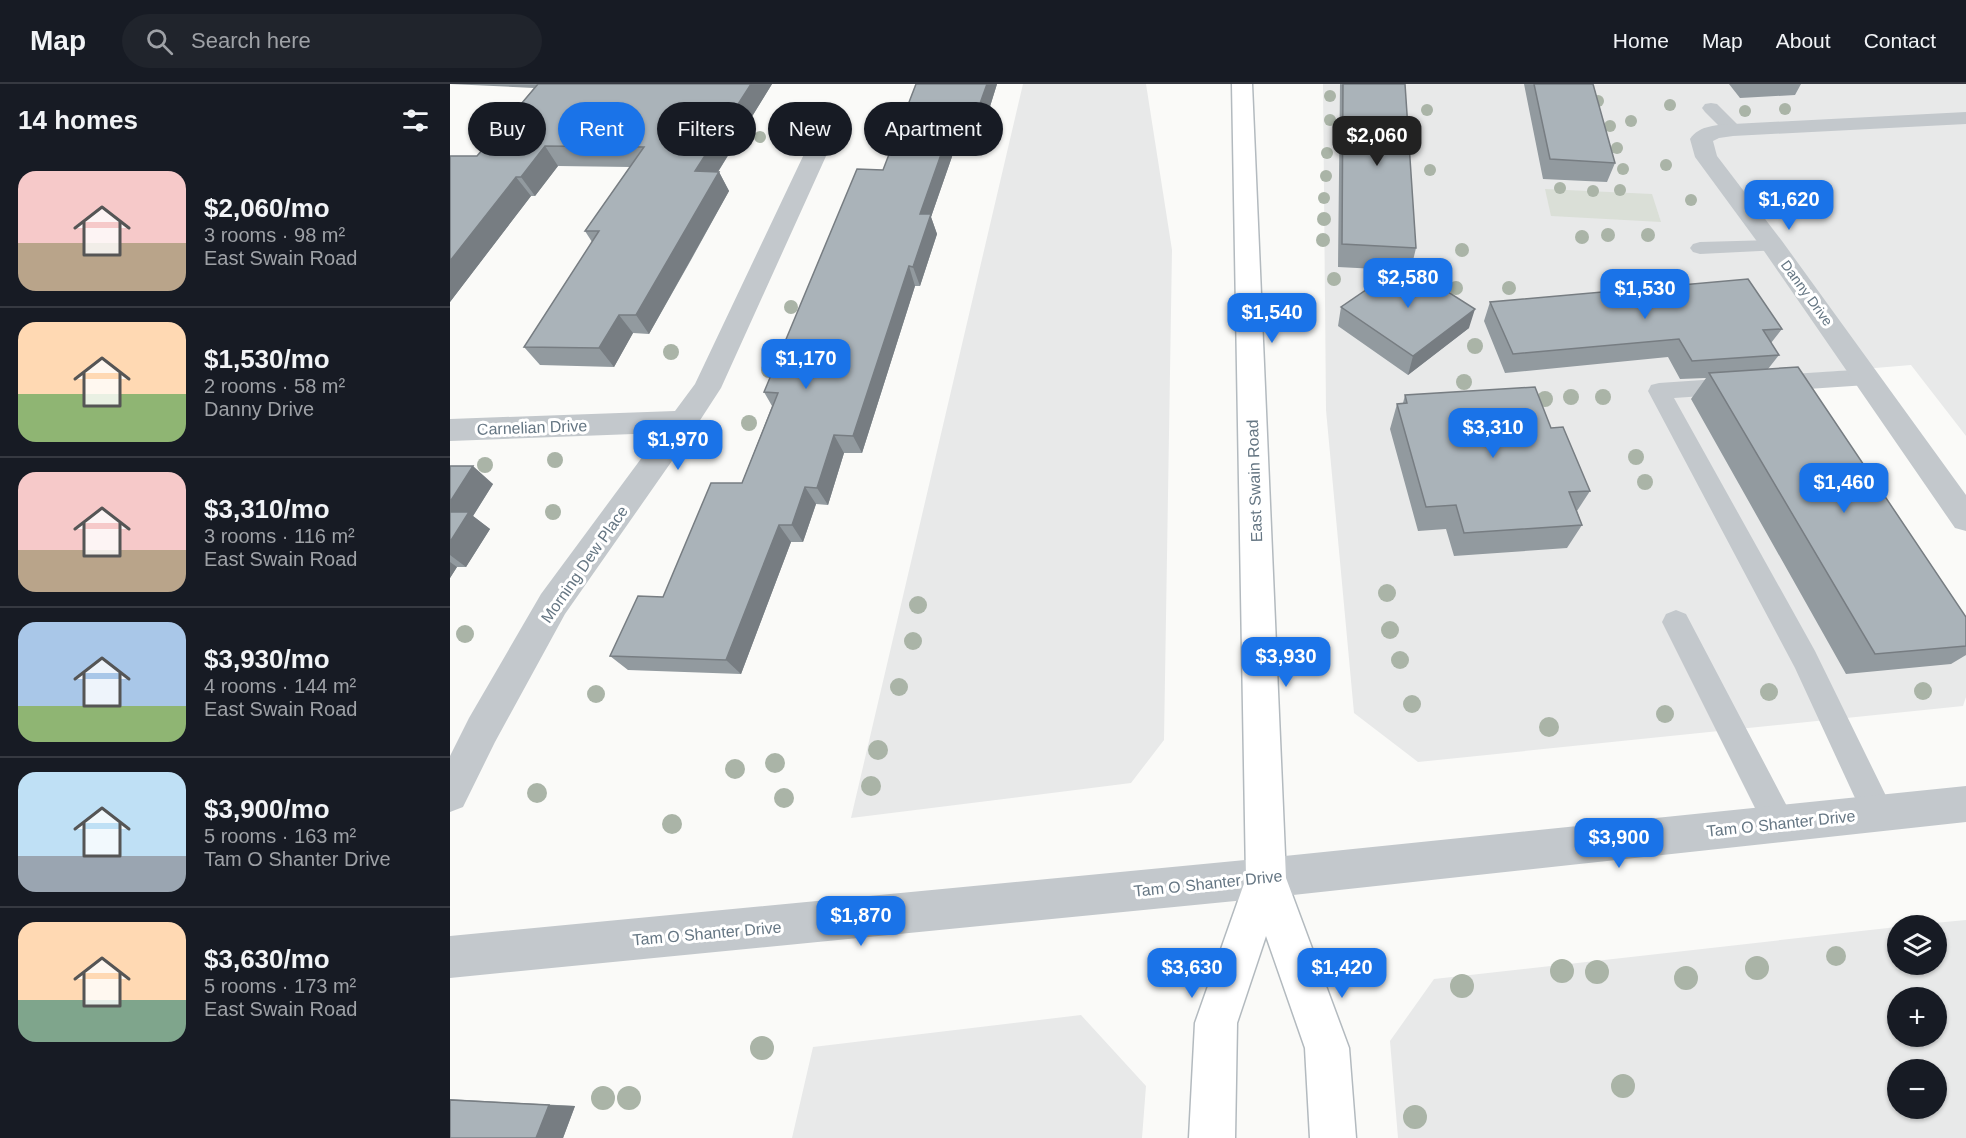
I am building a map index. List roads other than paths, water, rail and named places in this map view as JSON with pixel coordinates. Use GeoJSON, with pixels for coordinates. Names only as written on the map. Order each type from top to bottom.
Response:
{"type":"FeatureCollection","features":[{"type":"Feature","properties":{"kind":"main road","name":"East Swain Road"},"geometry":{"type":"LineString","coordinates":[[1242,84],[1266,878],[1327,1048],[1333,1138]]}},
{"type":"Feature","properties":{"kind":"main road","name":"East Swain Road"},"geometry":{"type":"LineString","coordinates":[[1212,1138],[1216,1023],[1266,878]]}},
{"type":"Feature","properties":{"kind":"street","name":"Danny Drive"},"geometry":{"type":"LineString","coordinates":[[1966,118],[1733,130],[1706,135],[1701,139],[1701,148],[1706,157],[1773,246],[1966,519]]}},
{"type":"Feature","properties":{"kind":"street","name":"Morning Dew Place"},"geometry":{"type":"LineString","coordinates":[[450,794],[482,729],[553,604],[707,388],[815,156]]}},
{"type":"Feature","properties":{"kind":"street","name":"Carnelian Drive"},"geometry":{"type":"LineString","coordinates":[[450,430],[685,421]]}},
{"type":"Feature","properties":{"kind":"street","name":"Tam O Shanter Drive"},"geometry":{"type":"LineString","coordinates":[[450,957],[1266,878],[1966,804]]}},
{"type":"Feature","properties":{"kind":"lane"},"geometry":{"type":"LineString","coordinates":[[1711,108],[1733,130]]}},
{"type":"Feature","properties":{"kind":"lane"},"geometry":{"type":"LineString","coordinates":[[1700,248],[1773,246]]}},
{"type":"Feature","properties":{"kind":"lane"},"geometry":{"type":"LineString","coordinates":[[1867,377],[1659,391],[1805,660],[1878,813]]}},
{"type":"Feature","properties":{"kind":"lane"},"geometry":{"type":"LineString","coordinates":[[1677,622],[1779,824]]}}]}
